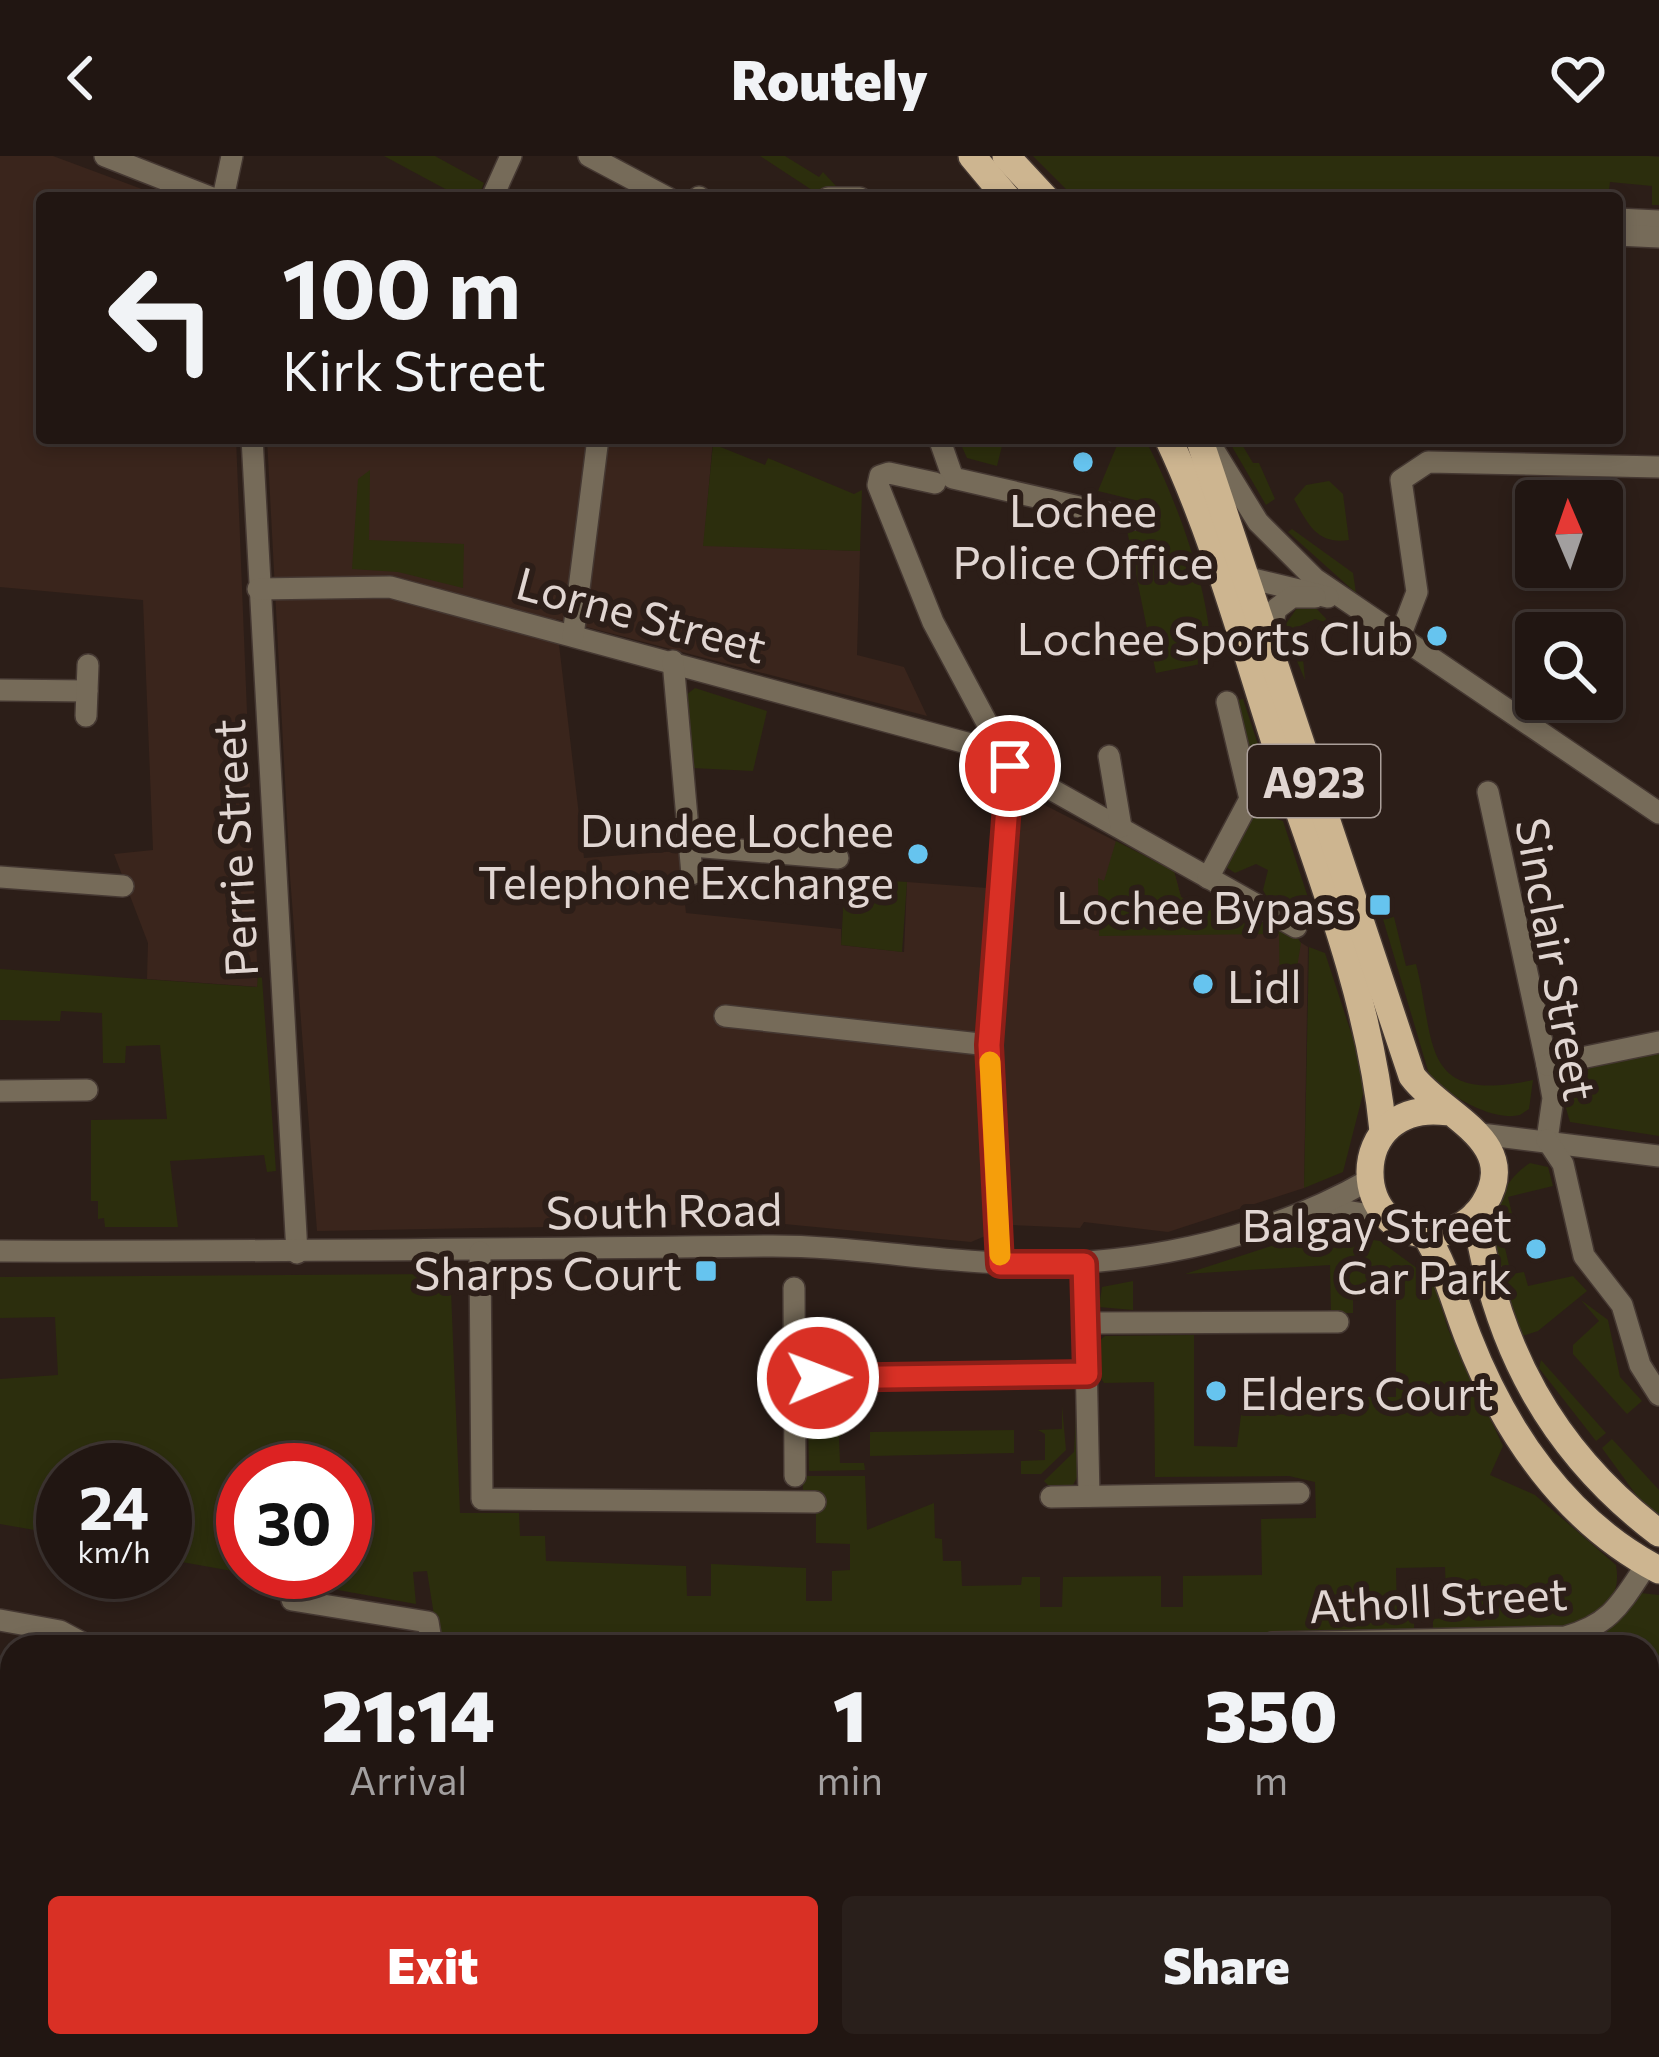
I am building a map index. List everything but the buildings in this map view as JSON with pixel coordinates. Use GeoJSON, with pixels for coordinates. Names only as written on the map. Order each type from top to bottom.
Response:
{"type":"FeatureCollection","features":[{"type":"Feature","properties":{"kind":"main road"},"geometry":{"type":"LineString","coordinates":[[972,156],[1002,192]]}},
{"type":"Feature","properties":{"kind":"main road"},"geometry":{"type":"LineString","coordinates":[[1006,156],[1039,192]]}},
{"type":"Feature","properties":{"kind":"main road","name":"A923"},"geometry":{"type":"LineString","coordinates":[[1171,444],[1269,640],[1412,1076],[1448,1112],[1481,1134]]}},
{"type":"Feature","properties":{"kind":"main road","name":"A923"},"geometry":{"type":"LineString","coordinates":[[1204,444],[1233,575],[1376,1056],[1383,1131],[1369,1162],[1369,1180]]}},
{"type":"Feature","properties":{"kind":"main road"},"geometry":{"type":"LineString","coordinates":[[1383,1131],[1413,1112],[1448,1112]]}},
{"type":"Feature","properties":{"kind":"main road"},"geometry":{"type":"LineString","coordinates":[[1425,1234],[1462,1226],[1487,1199],[1493,1163],[1481,1134]]}},
{"type":"Feature","properties":{"kind":"main road"},"geometry":{"type":"LineString","coordinates":[[1369,1180],[1388,1217],[1425,1234],[1444,1263],[1468,1337],[1519,1441],[1563,1495],[1653,1567]]}},
{"type":"Feature","properties":{"kind":"main road"},"geometry":{"type":"LineString","coordinates":[[1477,1214],[1486,1284],[1544,1409],[1594,1478],[1659,1533]]}},
{"type":"Feature","properties":{"kind":"street"},"geometry":{"type":"LineString","coordinates":[[105,156],[197,192]]}},
{"type":"Feature","properties":{"kind":"street"},"geometry":{"type":"LineString","coordinates":[[224,192],[232,156]]}},
{"type":"Feature","properties":{"kind":"street"},"geometry":{"type":"LineString","coordinates":[[495,192],[511,156]]}},
{"type":"Feature","properties":{"kind":"street"},"geometry":{"type":"LineString","coordinates":[[589,156],[657,192]]}},
{"type":"Feature","properties":{"kind":"street"},"geometry":{"type":"LineString","coordinates":[[1623,219],[1659,220]]}},
{"type":"Feature","properties":{"kind":"street"},"geometry":{"type":"LineString","coordinates":[[1623,235],[1659,237]]}},
{"type":"Feature","properties":{"kind":"street","name":"Perrie Street"},"geometry":{"type":"LineString","coordinates":[[252,444],[297,1253]]}},
{"type":"Feature","properties":{"kind":"street"},"geometry":{"type":"LineString","coordinates":[[573,636],[597,444]]}},
{"type":"Feature","properties":{"kind":"street"},"geometry":{"type":"LineString","coordinates":[[941,444],[953,478],[1132,519]]}},
{"type":"Feature","properties":{"kind":"street"},"geometry":{"type":"LineString","coordinates":[[1207,444],[1258,522],[1345,603],[1659,813]]}},
{"type":"Feature","properties":{"kind":"street"},"geometry":{"type":"LineString","coordinates":[[1399,639],[1417,592],[1401,480],[1412,469],[1428,462],[1659,467]]}},
{"type":"Feature","properties":{"kind":"street"},"geometry":{"type":"LineString","coordinates":[[935,483],[890,472],[880,476],[878,484],[933,622],[1005,759],[989,1045],[1000,1264]]}},
{"type":"Feature","properties":{"kind":"street"},"geometry":{"type":"LineString","coordinates":[[1233,575],[1345,603]]}},
{"type":"Feature","properties":{"kind":"street","name":"Lorne Street"},"geometry":{"type":"LineString","coordinates":[[258,589],[390,587],[673,661],[1005,759],[1297,927]]}},
{"type":"Feature","properties":{"kind":"street"},"geometry":{"type":"LineString","coordinates":[[1269,640],[1276,609],[1292,597],[1345,603]]}},
{"type":"Feature","properties":{"kind":"street"},"geometry":{"type":"LineString","coordinates":[[673,661],[692,874]]}},
{"type":"Feature","properties":{"kind":"street"},"geometry":{"type":"LineString","coordinates":[[86,716],[88,664]]}},
{"type":"Feature","properties":{"kind":"street"},"geometry":{"type":"LineString","coordinates":[[0,690],[87,691]]}},
{"type":"Feature","properties":{"kind":"street"},"geometry":{"type":"LineString","coordinates":[[1208,878],[1250,799],[1226,702]]}},
{"type":"Feature","properties":{"kind":"street"},"geometry":{"type":"LineString","coordinates":[[1109,756],[1121,827]]}},
{"type":"Feature","properties":{"kind":"street","name":"Sinclair Street"},"geometry":{"type":"LineString","coordinates":[[1489,792],[1547,1065],[1552,1098],[1547,1140]]}},
{"type":"Feature","properties":{"kind":"street"},"geometry":{"type":"LineString","coordinates":[[692,846],[838,858]]}},
{"type":"Feature","properties":{"kind":"street"},"geometry":{"type":"LineString","coordinates":[[0,877],[123,886]]}},
{"type":"Feature","properties":{"kind":"street"},"geometry":{"type":"LineString","coordinates":[[725,1016],[989,1045]]}},
{"type":"Feature","properties":{"kind":"street"},"geometry":{"type":"LineString","coordinates":[[1547,1065],[1659,1042]]}},
{"type":"Feature","properties":{"kind":"street"},"geometry":{"type":"LineString","coordinates":[[0,1090],[87,1090]]}},
{"type":"Feature","properties":{"kind":"street"},"geometry":{"type":"LineString","coordinates":[[1481,1134],[1659,1156]]}},
{"type":"Feature","properties":{"kind":"street"},"geometry":{"type":"LineString","coordinates":[[1493,1163],[1547,1140]]}},
{"type":"Feature","properties":{"kind":"street"},"geometry":{"type":"LineString","coordinates":[[1547,1140],[1563,1164],[1584,1256],[1622,1305],[1640,1365],[1659,1395]]}},
{"type":"Feature","properties":{"kind":"street","name":"South Road"},"geometry":{"type":"LineString","coordinates":[[0,1251],[480,1252],[812,1246],[1000,1264],[1084,1264],[1160,1253],[1322,1207],[1369,1180]]}},
{"type":"Feature","properties":{"kind":"street","name":"South Road"},"geometry":{"type":"LineString","coordinates":[[1322,1207],[1388,1217]]}},
{"type":"Feature","properties":{"kind":"street"},"geometry":{"type":"LineString","coordinates":[[480,1252],[482,1499],[814,1502]]}},
{"type":"Feature","properties":{"kind":"street"},"geometry":{"type":"LineString","coordinates":[[1084,1264],[1089,1496]]}},
{"type":"Feature","properties":{"kind":"street"},"geometry":{"type":"LineString","coordinates":[[794,1288],[795,1476]]}},
{"type":"Feature","properties":{"kind":"street"},"geometry":{"type":"LineString","coordinates":[[1087,1323],[1338,1322]]}},
{"type":"Feature","properties":{"kind":"street"},"geometry":{"type":"LineString","coordinates":[[794,1378],[1087,1374]]}},
{"type":"Feature","properties":{"kind":"street"},"geometry":{"type":"LineString","coordinates":[[1052,1497],[1299,1492]]}},
{"type":"Feature","properties":{"kind":"street","name":"Atholl Street"},"geometry":{"type":"LineString","coordinates":[[1572,1635],[1596,1628],[1653,1567]]}},
{"type":"Feature","properties":{"kind":"street"},"geometry":{"type":"LineString","coordinates":[[292,1600],[428,1622],[430,1635]]}},
{"type":"Feature","properties":{"kind":"street"},"geometry":{"type":"LineString","coordinates":[[1,1624],[68,1635]]}},
{"type":"Feature","properties":{"kind":"shaded area"},"geometry":{"type":"Polygon","coordinates":[[[0,156],[53,156],[150,192],[36,192],[36,444],[236,444],[258,987],[147,979],[148,943],[114,854],[153,850],[143,600],[0,587],[0,156]]]}},
{"type":"Feature","properties":{"kind":"shaded area"},"geometry":{"type":"Polygon","coordinates":[[[267,444],[712,444],[704,545],[860,551],[857,655],[904,667],[927,716],[556,619],[584,858],[679,851],[686,913],[841,929],[841,945],[904,952],[907,882],[1014,890],[1023,794],[1174,871],[1181,897],[1208,911],[1236,903],[1308,947],[1304,1188],[1168,1232],[1084,1222],[1080,1228],[1012,1225],[971,1242],[774,1223],[317,1231],[290,876],[267,444]]]}},
{"type":"Feature","properties":{"kind":"green space"},"geometry":{"type":"Polygon","coordinates":[[[384,156],[435,156],[484,183],[480,192],[451,192],[384,156]]]}},
{"type":"Feature","properties":{"kind":"green space"},"geometry":{"type":"Polygon","coordinates":[[[760,156],[785,156],[819,177],[823,172],[836,186],[815,192],[760,156]]]}},
{"type":"Feature","properties":{"kind":"green space"},"geometry":{"type":"Polygon","coordinates":[[[1033,156],[1659,157],[1659,205],[1652,205],[1652,186],[1610,182],[1609,192],[1068,191],[1033,156]]]}},
{"type":"Feature","properties":{"kind":"green space"},"geometry":{"type":"Polygon","coordinates":[[[713,444],[765,465],[768,458],[854,494],[862,490],[860,551],[703,546],[713,444]]]}},
{"type":"Feature","properties":{"kind":"green space"},"geometry":{"type":"Polygon","coordinates":[[[961,444],[1002,444],[997,466],[967,458],[961,444]]]}},
{"type":"Feature","properties":{"kind":"green space"},"geometry":{"type":"Polygon","coordinates":[[[1118,444],[1147,444],[1190,547],[1206,609],[1210,662],[1156,673],[1127,530],[1146,532],[1143,502],[1098,491],[1118,444]]]}},
{"type":"Feature","properties":{"kind":"green space"},"geometry":{"type":"Polygon","coordinates":[[[1230,444],[1242,444],[1253,463],[1259,463],[1275,499],[1266,505],[1230,444]]]}},
{"type":"Feature","properties":{"kind":"green space"},"geometry":{"type":"Polygon","coordinates":[[[370,470],[369,540],[464,544],[463,588],[398,572],[352,569],[358,479],[370,470]]]}},
{"type":"Feature","properties":{"kind":"green space"},"geometry":{"type":"Polygon","coordinates":[[[1329,481],[1343,494],[1349,540],[1321,536],[1294,499],[1306,485],[1329,481]]]}},
{"type":"Feature","properties":{"kind":"green space"},"geometry":{"type":"Polygon","coordinates":[[[1292,529],[1353,573],[1356,593],[1288,532],[1292,529]]]}},
{"type":"Feature","properties":{"kind":"green space"},"geometry":{"type":"Polygon","coordinates":[[[1314,606],[1331,624],[1315,619],[1300,626],[1305,680],[1283,628],[1297,608],[1314,606]]]}},
{"type":"Feature","properties":{"kind":"green space"},"geometry":{"type":"Polygon","coordinates":[[[695,688],[767,711],[753,771],[692,768],[686,695],[695,688]]]}},
{"type":"Feature","properties":{"kind":"green space"},"geometry":{"type":"Polygon","coordinates":[[[1243,699],[1271,784],[1254,785],[1235,700],[1243,699]]]}},
{"type":"Feature","properties":{"kind":"green space"},"geometry":{"type":"Polygon","coordinates":[[[1260,814],[1283,821],[1318,928],[1270,903],[1263,890],[1268,870],[1256,864],[1235,873],[1226,867],[1246,822],[1260,814]]]}},
{"type":"Feature","properties":{"kind":"green space"},"geometry":{"type":"Polygon","coordinates":[[[1116,841],[1174,871],[1181,897],[1208,911],[1236,903],[1295,934],[1301,943],[1291,1004],[1280,1002],[1279,934],[1099,936],[1098,878],[1104,881],[1116,841]]]}},
{"type":"Feature","properties":{"kind":"green space"},"geometry":{"type":"Polygon","coordinates":[[[845,878],[907,882],[902,952],[841,945],[845,878]]]}},
{"type":"Feature","properties":{"kind":"green space"},"geometry":{"type":"Polygon","coordinates":[[[1394,917],[1406,966],[1416,964],[1439,1061],[1451,1075],[1469,1083],[1533,1080],[1529,1109],[1509,1116],[1484,1111],[1458,1098],[1429,1074],[1383,919],[1394,917]]]}},
{"type":"Feature","properties":{"kind":"green space"},"geometry":{"type":"Polygon","coordinates":[[[1309,947],[1325,953],[1360,1060],[1364,1090],[1343,1172],[1304,1188],[1309,947]]]}},
{"type":"Feature","properties":{"kind":"green space"},"geometry":{"type":"Polygon","coordinates":[[[0,969],[257,987],[258,976],[262,978],[276,1171],[267,1172],[264,1155],[170,1161],[178,1227],[105,1227],[104,1218],[98,1219],[98,1201],[91,1201],[91,1120],[167,1119],[160,1045],[126,1046],[125,1063],[103,1063],[102,1013],[61,1011],[60,1021],[0,1020],[0,969]]]}},
{"type":"Feature","properties":{"kind":"green space"},"geometry":{"type":"Polygon","coordinates":[[[1659,1051],[1659,1136],[1570,1122],[1564,1093],[1576,1076],[1659,1051]]]}},
{"type":"Feature","properties":{"kind":"green space"},"geometry":{"type":"Polygon","coordinates":[[[1530,1163],[1548,1167],[1553,1186],[1508,1197],[1514,1222],[1500,1226],[1511,1274],[1524,1272],[1528,1286],[1573,1276],[1587,1291],[1538,1331],[1519,1337],[1499,1268],[1495,1221],[1511,1180],[1530,1163]]]}},
{"type":"Feature","properties":{"kind":"green space"},"geometry":{"type":"Polygon","coordinates":[[[1317,1231],[1380,1241],[1433,1280],[1448,1329],[1503,1446],[1490,1475],[1535,1495],[1616,1565],[1614,1592],[1601,1611],[1548,1630],[1433,1634],[1433,1619],[1447,1618],[1445,1567],[1396,1568],[1397,1619],[1414,1619],[1414,1634],[437,1635],[427,1571],[413,1572],[416,1604],[372,1596],[372,1443],[216,1443],[216,1568],[192,1564],[192,1443],[36,1443],[36,1530],[0,1524],[0,1379],[58,1375],[55,1317],[0,1318],[0,1277],[436,1274],[451,1291],[460,1513],[519,1513],[520,1536],[545,1536],[546,1561],[686,1566],[687,1596],[711,1596],[711,1564],[806,1568],[806,1601],[832,1601],[832,1571],[850,1570],[850,1544],[816,1543],[816,1493],[803,1493],[803,1476],[865,1476],[867,1530],[934,1503],[935,1538],[942,1539],[943,1561],[961,1561],[962,1586],[1021,1585],[1022,1577],[1040,1577],[1040,1607],[1062,1607],[1063,1577],[1161,1576],[1161,1607],[1183,1607],[1183,1576],[1262,1575],[1261,1519],[1316,1518],[1315,1482],[1289,1476],[1155,1477],[1154,1382],[1104,1383],[1099,1375],[1099,1341],[1105,1336],[1194,1335],[1194,1446],[1237,1447],[1241,1415],[1348,1414],[1352,1397],[1396,1397],[1396,1286],[1353,1285],[1353,1313],[1331,1313],[1330,1265],[1185,1274],[1317,1231]]]}},
{"type":"Feature","properties":{"kind":"green space"},"geometry":{"type":"Polygon","coordinates":[[[1133,1281],[1133,1310],[1099,1307],[1102,1287],[1133,1281]]]}},
{"type":"Feature","properties":{"kind":"green space"},"geometry":{"type":"Polygon","coordinates":[[[1581,1300],[1608,1320],[1620,1377],[1642,1401],[1627,1414],[1573,1354],[1573,1345],[1599,1321],[1581,1300]]]}},
{"type":"Feature","properties":{"kind":"green space"},"geometry":{"type":"Polygon","coordinates":[[[1541,1360],[1606,1433],[1596,1441],[1539,1368],[1541,1360]]]}},
{"type":"Feature","properties":{"kind":"green space"},"geometry":{"type":"Polygon","coordinates":[[[1077,1395],[1079,1474],[1073,1485],[1049,1486],[1044,1481],[1074,1452],[1077,1395]]]}},
{"type":"Feature","properties":{"kind":"green space"},"geometry":{"type":"Polygon","coordinates":[[[1062,1406],[1066,1450],[1041,1474],[1021,1474],[1021,1461],[1045,1460],[1045,1434],[1038,1430],[1062,1429],[1062,1406]]]}},
{"type":"Feature","properties":{"kind":"green space"},"geometry":{"type":"Polygon","coordinates":[[[822,1409],[822,1431],[846,1431],[839,1437],[840,1463],[864,1463],[865,1470],[809,1471],[808,1410],[822,1409]]]}},
{"type":"Feature","properties":{"kind":"green space"},"geometry":{"type":"Polygon","coordinates":[[[1014,1430],[1014,1453],[870,1456],[870,1432],[1014,1430]]]}},
{"type":"Feature","properties":{"kind":"green space"},"geometry":{"type":"Polygon","coordinates":[[[1612,1439],[1659,1490],[1659,1517],[1648,1511],[1602,1448],[1612,1439]]]}},
{"type":"Feature","properties":{"kind":"green space"},"geometry":{"type":"Polygon","coordinates":[[[1641,1593],[1659,1595],[1659,1635],[1604,1635],[1641,1593]]]}},
{"type":"Feature","properties":{"kind":"slow traffic"},"geometry":{"type":"LineString","coordinates":[[990,1062],[1000,1255]]}},
{"type":"Feature","properties":{"kind":"place","name":"Lochee Police Office"},"geometry":{"type":"Point","coordinates":[1083,462]}},
{"type":"Feature","properties":{"kind":"place","name":"Lochee Sports Club"},"geometry":{"type":"Point","coordinates":[1437,636]}},
{"type":"Feature","properties":{"kind":"place","name":"Dundee Lochee Telephone Exchange"},"geometry":{"type":"Point","coordinates":[918,854]}},
{"type":"Feature","properties":{"kind":"place","name":"Lochee Bypass"},"geometry":{"type":"Point","coordinates":[1380,905]}},
{"type":"Feature","properties":{"kind":"place","name":"Lidl"},"geometry":{"type":"Point","coordinates":[1203,984]}},
{"type":"Feature","properties":{"kind":"place","name":"Balgay Street Car Park"},"geometry":{"type":"Point","coordinates":[1536,1249]}},
{"type":"Feature","properties":{"kind":"place","name":"Sharps Court"},"geometry":{"type":"Point","coordinates":[706,1271]}},
{"type":"Feature","properties":{"kind":"place","name":"Elders Court"},"geometry":{"type":"Point","coordinates":[1216,1391]}},
{"type":"Feature","properties":{"kind":"route"},"geometry":{"type":"LineString","coordinates":[[818,1378],[1087,1374],[1084,1264],[1000,1264],[989,1045],[1010,766]]}}]}
